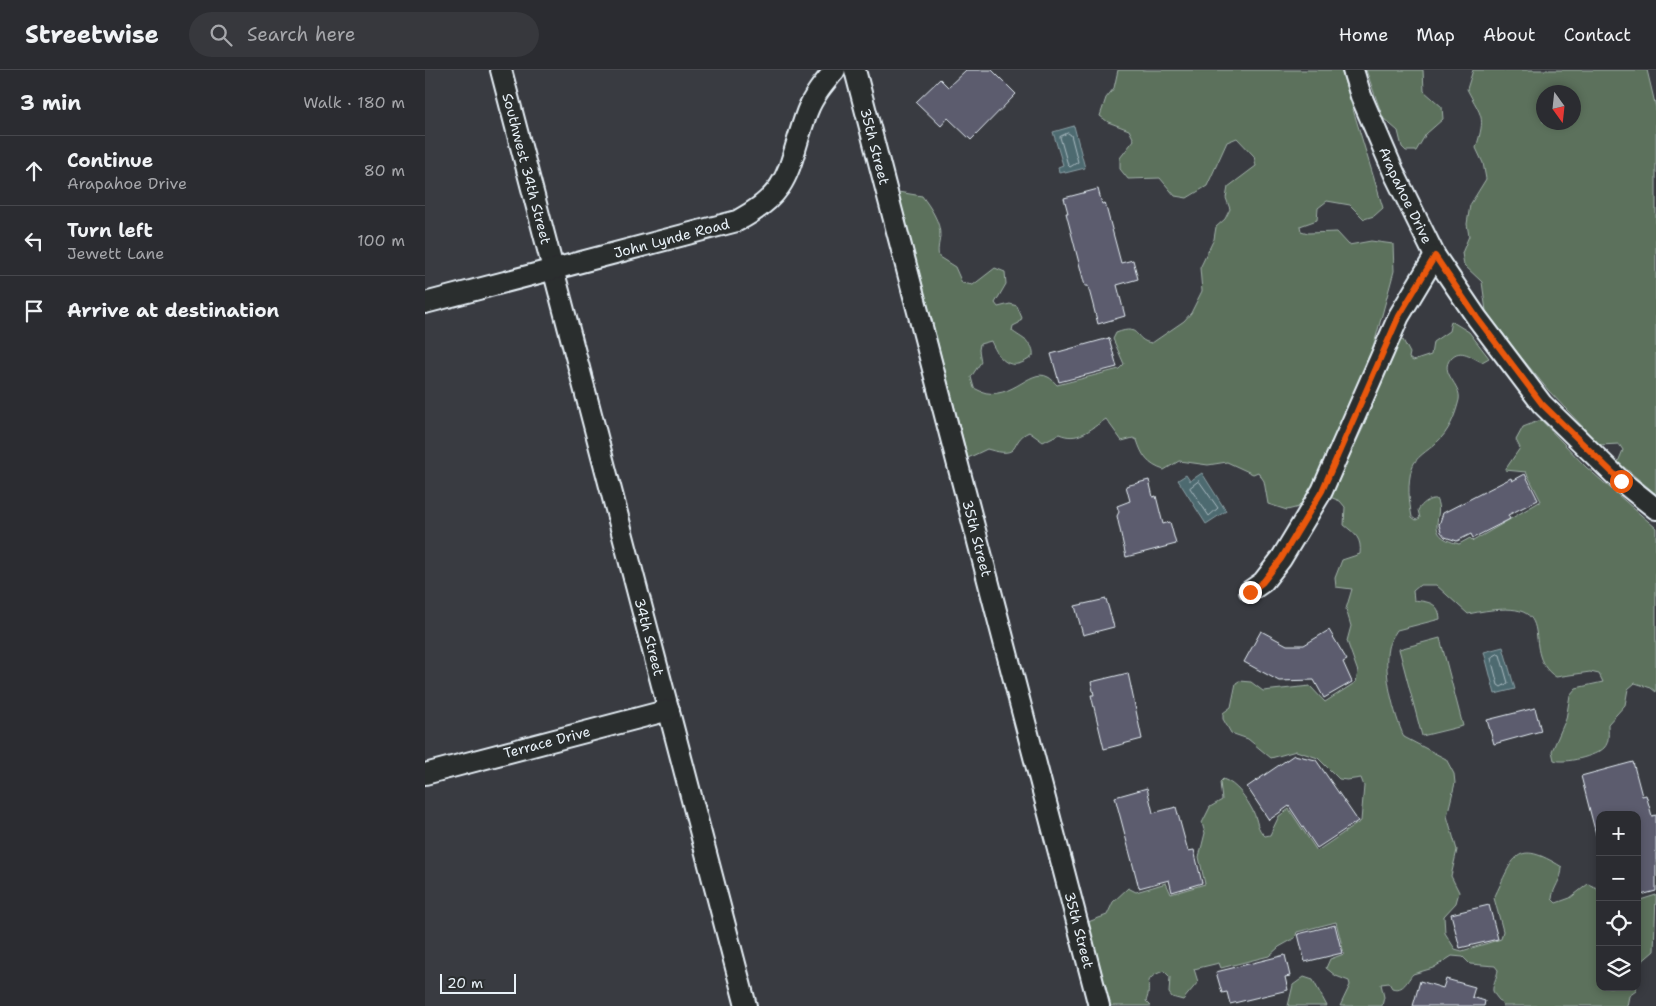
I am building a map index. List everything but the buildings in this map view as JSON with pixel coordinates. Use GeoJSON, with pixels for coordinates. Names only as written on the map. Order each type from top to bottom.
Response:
{"type":"FeatureCollection","features":[{"type":"Feature","properties":{"kind":"street","name":"Southwest 34th Street"},"geometry":{"type":"LineString","coordinates":[[501,70],[553,269]]}},
{"type":"Feature","properties":{"kind":"street","name":"John Lynde Road"},"geometry":{"type":"LineString","coordinates":[[425,303],[737,221],[759,210],[776,193],[785,180],[807,111],[818,90],[835,70]]}},
{"type":"Feature","properties":{"kind":"street","name":"35th Street"},"geometry":{"type":"LineString","coordinates":[[855,70],[1099,1006]]}},
{"type":"Feature","properties":{"kind":"street","name":"Arapahoe Drive"},"geometry":{"type":"LineString","coordinates":[[1353,70],[1361,96],[1395,174],[1435,256],[1477,318],[1542,404],[1621,481],[1656,509]]}},
{"type":"Feature","properties":{"kind":"street"},"geometry":{"type":"LineString","coordinates":[[1250,592],[1263,582],[1281,559],[1322,491],[1399,316],[1435,256]]}},
{"type":"Feature","properties":{"kind":"street","name":"34th Street"},"geometry":{"type":"LineString","coordinates":[[553,269],[746,1006]]}},
{"type":"Feature","properties":{"kind":"street","name":"Terrace Drive"},"geometry":{"type":"LineString","coordinates":[[425,774],[669,710]]}},
{"type":"Feature","properties":{"kind":"green space"},"geometry":{"type":"Polygon","coordinates":[[[1118,70],[1341,70],[1383,208],[1374,216],[1364,219],[1350,205],[1327,201],[1318,208],[1317,220],[1300,226],[1301,231],[1308,233],[1337,232],[1349,245],[1371,241],[1393,244],[1394,271],[1376,337],[1359,389],[1313,490],[1303,506],[1287,510],[1268,504],[1264,481],[1258,472],[1253,474],[1227,462],[1208,465],[1179,461],[1164,470],[1158,468],[1146,459],[1137,440],[1133,438],[1122,441],[1106,419],[1078,436],[1072,437],[1059,434],[1043,442],[1029,432],[1019,440],[1011,451],[999,452],[987,449],[968,458],[898,192],[922,196],[925,200],[939,226],[939,257],[955,267],[962,283],[973,285],[995,268],[1005,272],[1006,284],[995,303],[998,307],[1010,304],[1017,306],[1022,318],[1019,323],[1013,326],[1012,331],[1030,344],[1033,356],[1019,364],[1008,363],[998,355],[991,341],[980,344],[981,362],[971,377],[974,388],[986,393],[997,393],[1041,375],[1049,378],[1057,385],[1119,369],[1124,364],[1113,339],[1116,333],[1124,330],[1134,331],[1146,342],[1152,343],[1184,321],[1191,313],[1202,291],[1200,268],[1214,239],[1216,227],[1225,219],[1230,209],[1226,198],[1228,187],[1256,166],[1254,156],[1237,138],[1227,142],[1207,186],[1187,198],[1175,196],[1160,178],[1128,179],[1120,169],[1120,158],[1134,140],[1129,130],[1108,122],[1100,116],[1106,98],[1114,88],[1118,70]]]}},
{"type":"Feature","properties":{"kind":"green space"},"geometry":{"type":"Polygon","coordinates":[[[1366,70],[1423,70],[1424,91],[1442,107],[1443,119],[1426,134],[1416,151],[1406,151],[1402,147],[1398,131],[1383,118],[1366,70]]]}},
{"type":"Feature","properties":{"kind":"green space"},"geometry":{"type":"Polygon","coordinates":[[[1473,70],[1647,70],[1656,108],[1656,494],[1618,462],[1623,450],[1619,444],[1600,445],[1548,390],[1486,311],[1482,282],[1464,265],[1462,253],[1469,236],[1467,224],[1470,205],[1486,179],[1483,163],[1476,148],[1482,122],[1467,89],[1473,70]]]}},
{"type":"Feature","properties":{"kind":"green space"},"geometry":{"type":"Polygon","coordinates":[[[1451,321],[1469,332],[1489,358],[1482,362],[1467,354],[1459,353],[1451,358],[1448,363],[1447,369],[1459,394],[1459,400],[1445,434],[1419,457],[1414,464],[1410,474],[1409,486],[1412,517],[1416,520],[1420,518],[1418,510],[1428,500],[1436,499],[1438,505],[1437,524],[1441,536],[1459,544],[1470,538],[1473,541],[1541,501],[1526,472],[1505,470],[1520,448],[1516,440],[1523,427],[1541,420],[1586,467],[1656,528],[1656,692],[1651,688],[1635,683],[1628,689],[1625,705],[1608,724],[1608,740],[1604,748],[1594,754],[1580,758],[1565,761],[1554,760],[1552,751],[1566,719],[1570,695],[1576,688],[1603,682],[1599,674],[1590,672],[1556,677],[1544,666],[1539,653],[1535,627],[1530,617],[1520,611],[1500,609],[1468,614],[1436,585],[1420,585],[1413,591],[1414,600],[1428,602],[1435,606],[1440,619],[1397,630],[1389,646],[1387,658],[1388,681],[1393,705],[1404,737],[1446,759],[1454,774],[1455,783],[1447,816],[1457,850],[1451,876],[1459,892],[1456,903],[1444,916],[1445,933],[1455,949],[1462,951],[1501,939],[1503,931],[1494,898],[1506,872],[1518,856],[1525,853],[1534,854],[1562,867],[1561,876],[1552,899],[1556,903],[1570,898],[1588,884],[1596,888],[1596,991],[1636,991],[1629,996],[1627,1006],[1503,1006],[1493,991],[1498,970],[1495,966],[1470,964],[1463,957],[1452,956],[1433,968],[1413,974],[1402,987],[1396,989],[1392,988],[1389,983],[1381,984],[1384,997],[1382,1006],[1340,1006],[1350,985],[1349,981],[1336,976],[1326,968],[1330,959],[1344,954],[1336,922],[1297,932],[1295,938],[1279,947],[1269,956],[1221,968],[1219,963],[1194,969],[1198,982],[1183,1000],[1172,997],[1169,993],[1170,977],[1164,971],[1150,980],[1146,1001],[1151,1006],[1110,1006],[1088,922],[1107,915],[1113,902],[1128,888],[1136,892],[1166,883],[1171,894],[1205,884],[1199,857],[1205,833],[1202,823],[1210,807],[1222,800],[1220,782],[1223,779],[1233,784],[1244,796],[1253,811],[1260,830],[1265,836],[1270,835],[1279,816],[1289,809],[1317,851],[1361,821],[1364,786],[1361,778],[1339,779],[1318,758],[1296,751],[1271,758],[1248,739],[1231,733],[1223,719],[1223,713],[1231,707],[1236,683],[1239,681],[1251,682],[1263,691],[1310,686],[1325,702],[1356,682],[1358,672],[1347,641],[1351,626],[1346,609],[1352,589],[1336,587],[1335,578],[1342,560],[1360,554],[1360,544],[1354,534],[1344,525],[1345,507],[1340,501],[1330,497],[1363,428],[1393,344],[1403,340],[1410,353],[1409,358],[1413,361],[1431,355],[1433,342],[1449,331],[1451,321]]]}},
{"type":"Feature","properties":{"kind":"green space"},"geometry":{"type":"Polygon","coordinates":[[[1440,638],[1463,726],[1422,736],[1399,649],[1440,638]]]}},
{"type":"Feature","properties":{"kind":"green space"},"geometry":{"type":"Polygon","coordinates":[[[1656,895],[1654,951],[1641,962],[1641,901],[1656,895]]]}},
{"type":"Feature","properties":{"kind":"green space"},"geometry":{"type":"Polygon","coordinates":[[[1304,977],[1313,980],[1327,1006],[1288,1006],[1293,985],[1304,977]]]}},
{"type":"Feature","properties":{"kind":"water"},"geometry":{"type":"Polygon","coordinates":[[[1074,126],[1085,168],[1065,173],[1064,171],[1059,172],[1058,167],[1063,165],[1053,132],[1074,126]]]}},
{"type":"Feature","properties":{"kind":"water"},"geometry":{"type":"Polygon","coordinates":[[[1202,473],[1226,511],[1206,524],[1178,480],[1186,475],[1190,481],[1202,473]]]}},
{"type":"Feature","properties":{"kind":"water"},"geometry":{"type":"Polygon","coordinates":[[[1503,647],[1515,689],[1495,694],[1484,652],[1503,647]]]}},
{"type":"Feature","properties":{"kind":"route"},"geometry":{"type":"LineString","coordinates":[[1250,592],[1263,582],[1281,559],[1322,491],[1354,423],[1399,316],[1435,256],[1477,318],[1542,404],[1621,481]]}}]}
